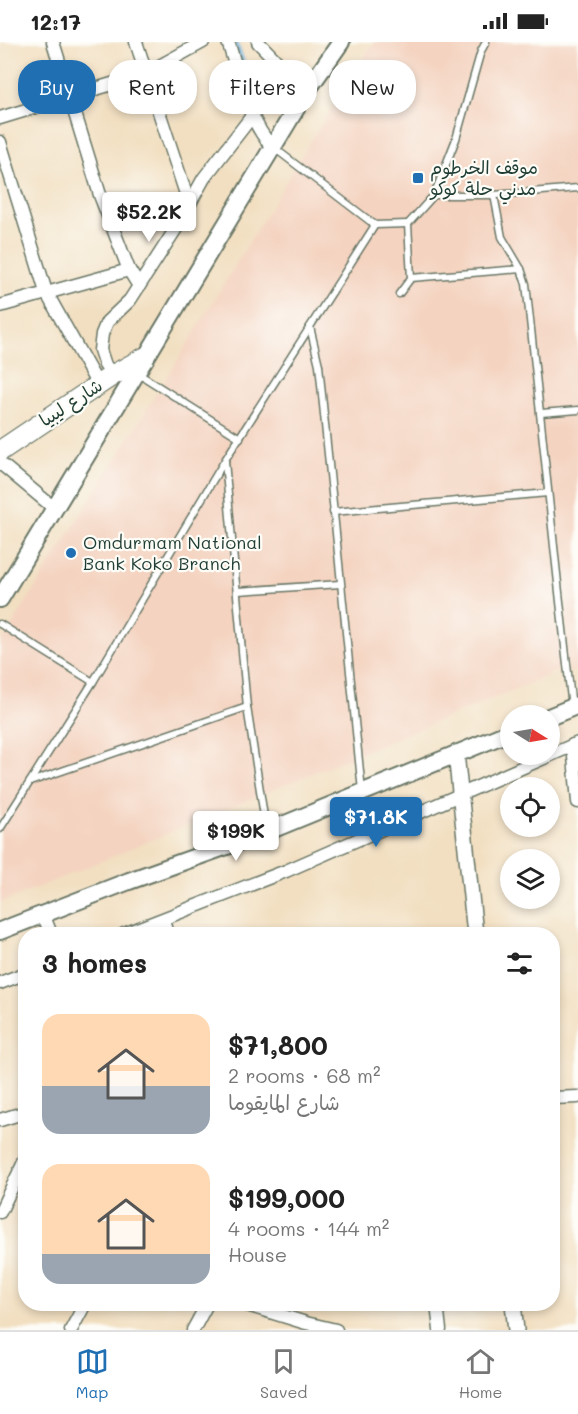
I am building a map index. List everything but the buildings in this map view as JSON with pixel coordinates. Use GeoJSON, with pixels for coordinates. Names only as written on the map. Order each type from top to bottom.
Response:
{"type":"FeatureCollection","features":[{"type":"Feature","properties":{"kind":"main road"},"geometry":{"type":"LineString","coordinates":[[317,76],[341,42]]}},
{"type":"Feature","properties":{"kind":"main road"},"geometry":{"type":"LineString","coordinates":[[0,599],[292,114]]}},
{"type":"Feature","properties":{"kind":"main road","name":"شارع ليبيا"},"geometry":{"type":"LineString","coordinates":[[0,451],[105,380],[140,365]]}},
{"type":"Feature","properties":{"kind":"main road"},"geometry":{"type":"LineString","coordinates":[[560,712],[575,706]]}},
{"type":"Feature","properties":{"kind":"main road"},"geometry":{"type":"LineString","coordinates":[[0,931],[266,832],[500,736]]}},
{"type":"Feature","properties":{"kind":"street"},"geometry":{"type":"LineString","coordinates":[[53,42],[59,60]]}},
{"type":"Feature","properties":{"kind":"street"},"geometry":{"type":"LineString","coordinates":[[136,42],[141,60]]}},
{"type":"Feature","properties":{"kind":"street"},"geometry":{"type":"LineString","coordinates":[[170,60],[203,42]]}},
{"type":"Feature","properties":{"kind":"street"},"geometry":{"type":"LineString","coordinates":[[228,42],[252,116],[264,138],[272,147]]}},
{"type":"Feature","properties":{"kind":"street"},"geometry":{"type":"LineString","coordinates":[[258,42],[275,60]]}},
{"type":"Feature","properties":{"kind":"street"},"geometry":{"type":"LineString","coordinates":[[0,118],[18,113]]}},
{"type":"Feature","properties":{"kind":"street"},"geometry":{"type":"LineString","coordinates":[[76,114],[100,195],[129,270],[139,286]]}},
{"type":"Feature","properties":{"kind":"street"},"geometry":{"type":"LineString","coordinates":[[159,114],[189,203]]}},
{"type":"Feature","properties":{"kind":"street"},"geometry":{"type":"LineString","coordinates":[[105,380],[105,365],[100,350],[102,334],[108,322],[130,300],[175,230],[215,161],[252,116]]}},
{"type":"Feature","properties":{"kind":"street"},"geometry":{"type":"LineString","coordinates":[[0,142],[46,292],[105,380]]}},
{"type":"Feature","properties":{"kind":"street"},"geometry":{"type":"LineString","coordinates":[[0,306],[129,270]]}},
{"type":"Feature","properties":{"kind":"street"},"geometry":{"type":"LineString","coordinates":[[0,463],[54,508]]}},
{"type":"Feature","properties":{"kind":"street"},"geometry":{"type":"LineString","coordinates":[[144,927],[286,871],[575,744],[578,802]]}},
{"type":"Feature","properties":{"kind":"street"},"geometry":{"type":"LineString","coordinates":[[456,753],[474,927]]}},
{"type":"Feature","properties":{"kind":"street"},"geometry":{"type":"LineString","coordinates":[[43,914],[48,927]]}},
{"type":"Feature","properties":{"kind":"street"},"geometry":{"type":"LineString","coordinates":[[163,920],[165,927]]}},
{"type":"Feature","properties":{"kind":"street"},"geometry":{"type":"LineString","coordinates":[[0,983],[18,976]]}},
{"type":"Feature","properties":{"kind":"street"},"geometry":{"type":"LineString","coordinates":[[560,1098],[578,1097]]}},
{"type":"Feature","properties":{"kind":"street"},"geometry":{"type":"LineString","coordinates":[[0,1120],[18,1114]]}},
{"type":"Feature","properties":{"kind":"street"},"geometry":{"type":"LineString","coordinates":[[0,1212],[18,1183]]}},
{"type":"Feature","properties":{"kind":"street"},"geometry":{"type":"LineString","coordinates":[[72,1330],[82,1311]]}},
{"type":"Feature","properties":{"kind":"street"},"geometry":{"type":"LineString","coordinates":[[193,1330],[203,1311]]}},
{"type":"Feature","properties":{"kind":"street"},"geometry":{"type":"LineString","coordinates":[[263,1311],[306,1327],[336,1330]]}},
{"type":"Feature","properties":{"kind":"street"},"geometry":{"type":"LineString","coordinates":[[438,1311],[440,1330]]}},
{"type":"Feature","properties":{"kind":"street"},"geometry":{"type":"LineString","coordinates":[[514,1311],[516,1330]]}},
{"type":"Feature","properties":{"kind":"lane"},"geometry":{"type":"LineString","coordinates":[[399,294],[411,278],[408,224],[434,195],[456,140],[481,51],[486,42]]}},
{"type":"Feature","properties":{"kind":"lane"},"geometry":{"type":"LineString","coordinates":[[272,147],[375,225],[408,224]]}},
{"type":"Feature","properties":{"kind":"lane"},"geometry":{"type":"LineString","coordinates":[[434,195],[494,195],[578,188]]}},
{"type":"Feature","properties":{"kind":"lane"},"geometry":{"type":"LineString","coordinates":[[494,195],[502,237],[521,269],[526,284],[548,493],[575,706]]}},
{"type":"Feature","properties":{"kind":"lane"},"geometry":{"type":"LineString","coordinates":[[0,829],[93,682],[225,460],[375,225]]}},
{"type":"Feature","properties":{"kind":"lane"},"geometry":{"type":"LineString","coordinates":[[411,278],[521,269]]}},
{"type":"Feature","properties":{"kind":"lane"},"geometry":{"type":"LineString","coordinates":[[310,327],[319,366],[362,792]]}},
{"type":"Feature","properties":{"kind":"lane"},"geometry":{"type":"LineString","coordinates":[[140,365],[240,438]]}},
{"type":"Feature","properties":{"kind":"lane"},"geometry":{"type":"LineString","coordinates":[[541,413],[578,410]]}},
{"type":"Feature","properties":{"kind":"lane"},"geometry":{"type":"LineString","coordinates":[[225,460],[247,707],[266,832]]}},
{"type":"Feature","properties":{"kind":"lane"},"geometry":{"type":"LineString","coordinates":[[333,512],[548,493]]}},
{"type":"Feature","properties":{"kind":"lane"},"geometry":{"type":"LineString","coordinates":[[238,591],[340,584]]}},
{"type":"Feature","properties":{"kind":"lane"},"geometry":{"type":"LineString","coordinates":[[0,624],[93,682]]}},
{"type":"Feature","properties":{"kind":"lane"},"geometry":{"type":"LineString","coordinates":[[30,782],[247,707]]}},
{"type":"Feature","properties":{"kind":"shaded area"},"geometry":{"type":"Polygon","coordinates":[[[374,42],[578,42],[578,672],[554,673],[0,903],[0,644],[329,113],[416,114],[416,60],[363,60],[374,42]]]}},
{"type":"Feature","properties":{"kind":"waterway"},"geometry":{"type":"LineString","coordinates":[[235,42],[259,103],[258,118]]}},
{"type":"Feature","properties":{"kind":"place","name":"موقف الخرطوم مدني حلة كوكو"},"geometry":{"type":"Point","coordinates":[418,178]}},
{"type":"Feature","properties":{"kind":"place","name":"Omdurmam National Bank Koko Branch"},"geometry":{"type":"Point","coordinates":[71,553]}}]}
